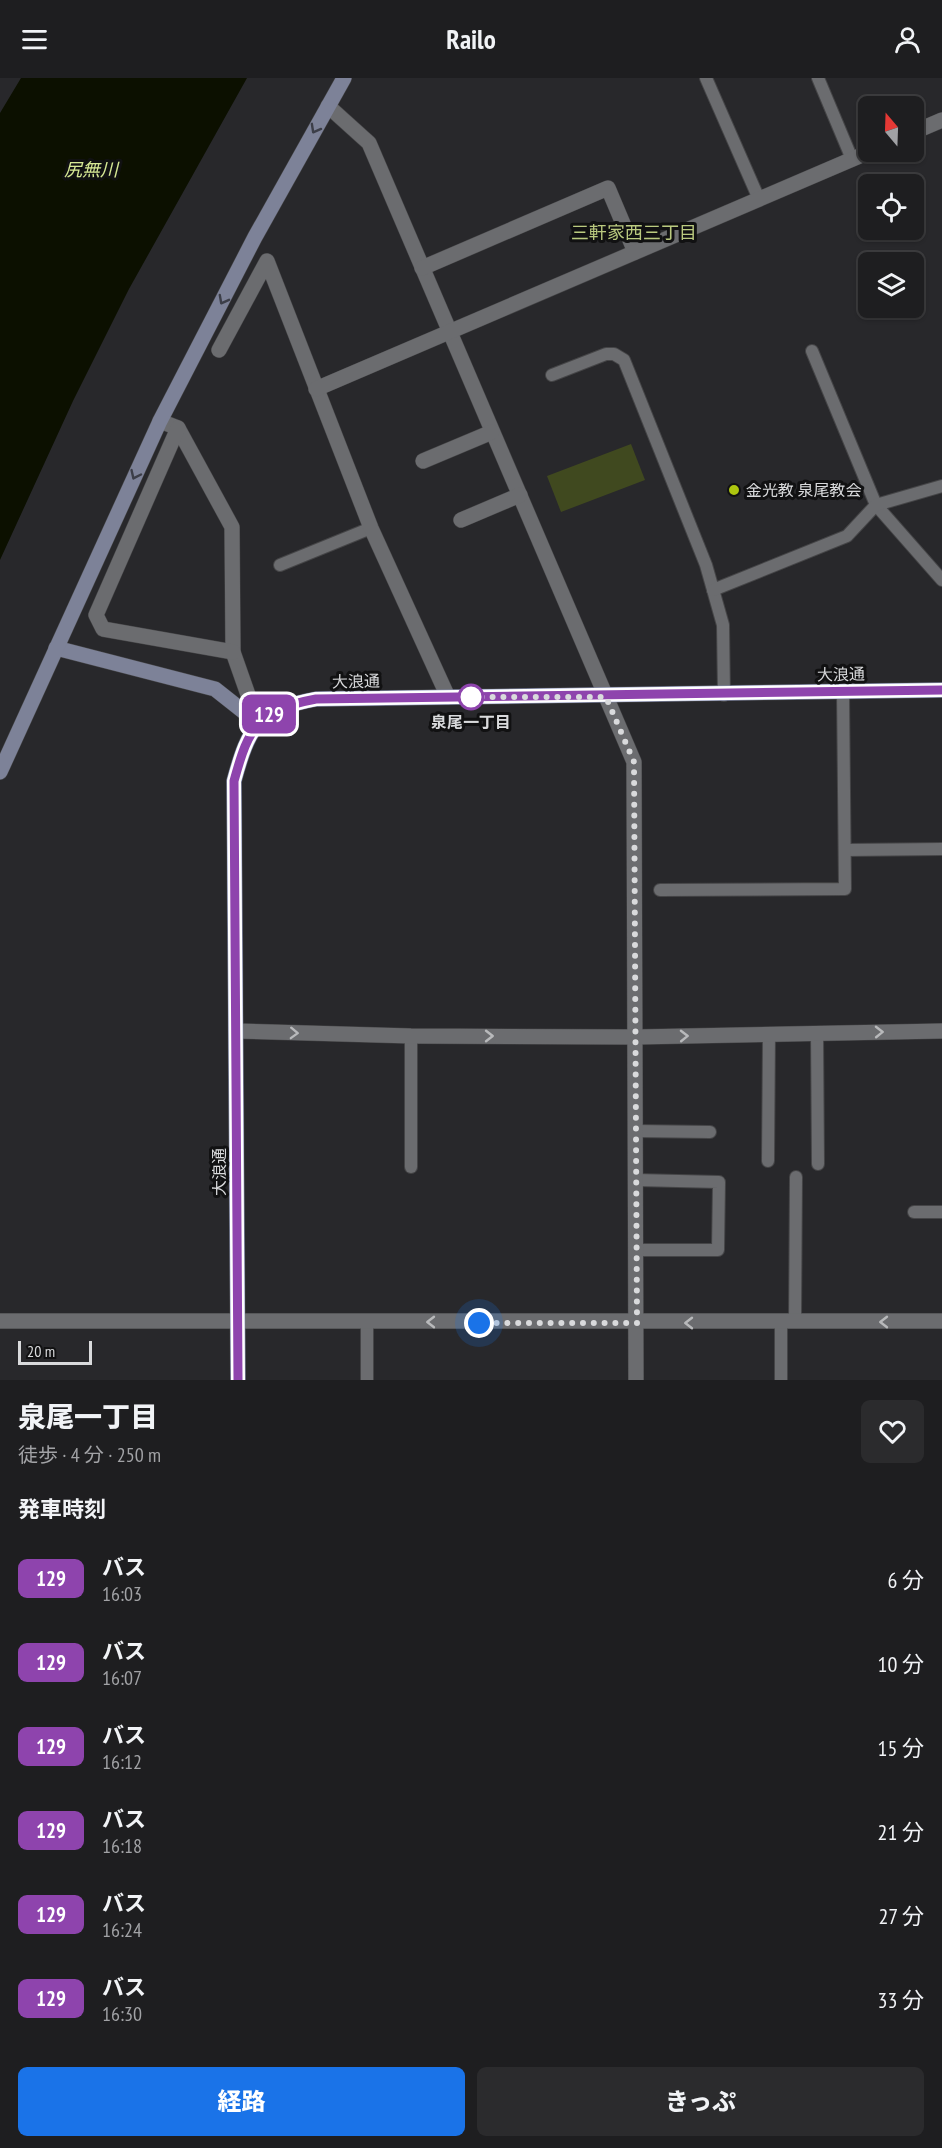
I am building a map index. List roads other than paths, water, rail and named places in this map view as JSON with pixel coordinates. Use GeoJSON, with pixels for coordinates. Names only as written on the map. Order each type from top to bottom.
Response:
{"type":"FeatureCollection","features":[{"type":"Feature","properties":{"kind":"main road","name":"大浪通"},"geometry":{"type":"LineString","coordinates":[[238,1380],[234,781],[245,742],[258,723],[273,710],[316,699],[606,697],[942,690]]}},
{"type":"Feature","properties":{"kind":"street"},"geometry":{"type":"LineString","coordinates":[[0,772],[160,421],[255,237],[344,78]]}},
{"type":"Feature","properties":{"kind":"street"},"geometry":{"type":"LineString","coordinates":[[328,106],[369,143],[634,762],[636,1380]]}},
{"type":"Feature","properties":{"kind":"street"},"geometry":{"type":"LineString","coordinates":[[924,128],[942,120]]}},
{"type":"Feature","properties":{"kind":"street"},"geometry":{"type":"LineString","coordinates":[[316,389],[858,157]]}},
{"type":"Feature","properties":{"kind":"street"},"geometry":{"type":"LineString","coordinates":[[422,268],[608,188],[635,252]]}},
{"type":"Feature","properties":{"kind":"street"},"geometry":{"type":"LineString","coordinates":[[219,350],[267,261],[371,528],[448,697]]}},
{"type":"Feature","properties":{"kind":"street"},"geometry":{"type":"LineString","coordinates":[[160,421],[178,428],[232,527],[233,652],[258,723]]}},
{"type":"Feature","properties":{"kind":"street"},"geometry":{"type":"LineString","coordinates":[[178,428],[96,615],[103,629],[233,652]]}},
{"type":"Feature","properties":{"kind":"street"},"geometry":{"type":"LineString","coordinates":[[423,461],[492,432]]}},
{"type":"Feature","properties":{"kind":"street"},"geometry":{"type":"LineString","coordinates":[[461,520],[520,495]]}},
{"type":"Feature","properties":{"kind":"street"},"geometry":{"type":"LineString","coordinates":[[56,648],[215,689],[258,723]]}},
{"type":"Feature","properties":{"kind":"street"},"geometry":{"type":"LineString","coordinates":[[236,1031],[411,1036],[636,1037],[942,1031]]}},
{"type":"Feature","properties":{"kind":"street"},"geometry":{"type":"LineString","coordinates":[[0,1321],[637,1323],[942,1321]]}},
{"type":"Feature","properties":{"kind":"lane"},"geometry":{"type":"LineString","coordinates":[[706,78],[759,199]]}},
{"type":"Feature","properties":{"kind":"lane"},"geometry":{"type":"LineString","coordinates":[[818,78],[852,159]]}},
{"type":"Feature","properties":{"kind":"lane"},"geometry":{"type":"LineString","coordinates":[[812,351],[876,505],[942,579]]}},
{"type":"Feature","properties":{"kind":"lane"},"geometry":{"type":"LineString","coordinates":[[552,375],[606,354],[614,354],[624,360],[706,565],[723,625],[724,695]]}},
{"type":"Feature","properties":{"kind":"lane"},"geometry":{"type":"LineString","coordinates":[[713,590],[847,536],[876,505],[942,486]]}},
{"type":"Feature","properties":{"kind":"lane"},"geometry":{"type":"LineString","coordinates":[[280,565],[371,528]]}},
{"type":"Feature","properties":{"kind":"lane"},"geometry":{"type":"LineString","coordinates":[[660,890],[845,889],[843,692]]}},
{"type":"Feature","properties":{"kind":"lane"},"geometry":{"type":"LineString","coordinates":[[845,850],[942,849]]}},
{"type":"Feature","properties":{"kind":"lane"},"geometry":{"type":"LineString","coordinates":[[817,1033],[818,1164]]}},
{"type":"Feature","properties":{"kind":"lane"},"geometry":{"type":"LineString","coordinates":[[768,1161],[769,1034]]}},
{"type":"Feature","properties":{"kind":"lane"},"geometry":{"type":"LineString","coordinates":[[411,1036],[411,1167]]}},
{"type":"Feature","properties":{"kind":"lane"},"geometry":{"type":"LineString","coordinates":[[636,1131],[710,1132]]}},
{"type":"Feature","properties":{"kind":"lane"},"geometry":{"type":"LineString","coordinates":[[781,1380],[788,1323],[796,1177]]}},
{"type":"Feature","properties":{"kind":"lane"},"geometry":{"type":"LineString","coordinates":[[637,1180],[719,1182],[718,1250],[637,1250]]}},
{"type":"Feature","properties":{"kind":"lane"},"geometry":{"type":"LineString","coordinates":[[914,1212],[942,1212]]}},
{"type":"Feature","properties":{"kind":"lane"},"geometry":{"type":"LineString","coordinates":[[367,1322],[367,1380]]}},
{"type":"Feature","properties":{"kind":"water","name":"尻無川"},"geometry":{"type":"Polygon","coordinates":[[[21,78],[247,78],[129,289],[73,401],[0,560],[0,113],[21,78]]]}},
{"type":"Feature","properties":{"kind":"place","name":"金光教 泉尾教会"},"geometry":{"type":"Point","coordinates":[734,490]}},
{"type":"Feature","properties":{"kind":"place","name":"泉尾一丁目"},"geometry":{"type":"Point","coordinates":[471,697]}},
{"type":"Feature","properties":{"kind":"district","name":"三軒家西三丁目"},"geometry":{"type":"Point","coordinates":[634,232]}}]}
